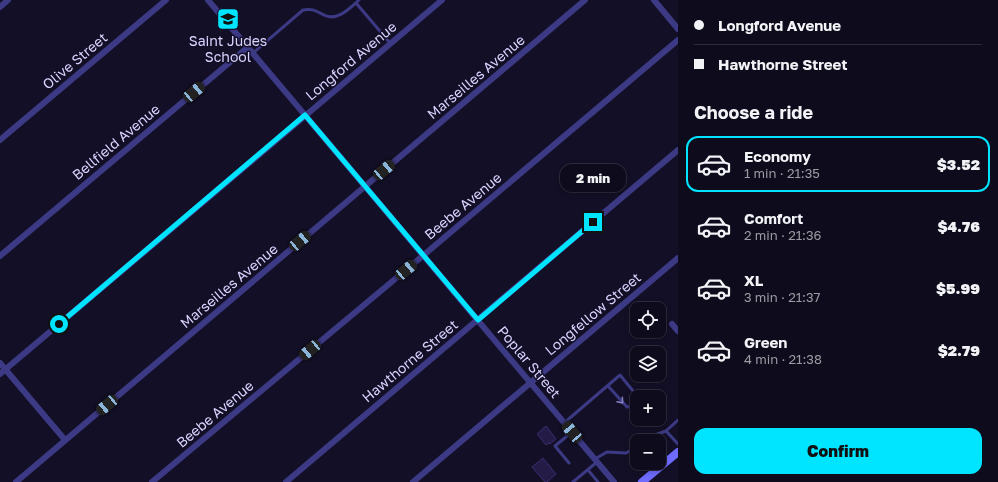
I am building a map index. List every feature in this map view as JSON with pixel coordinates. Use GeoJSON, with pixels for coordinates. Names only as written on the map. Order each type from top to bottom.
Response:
{"type":"FeatureCollection","features":[{"type":"Feature","properties":{"kind":"main road"},"geometry":{"type":"LineString","coordinates":[[642,482],[678,452]]}},
{"type":"Feature","properties":{"kind":"street"},"geometry":{"type":"LineString","coordinates":[[0,7],[8,0]]}},
{"type":"Feature","properties":{"kind":"street","name":"Olive Street"},"geometry":{"type":"LineString","coordinates":[[0,140],[166,0]]}},
{"type":"Feature","properties":{"kind":"street","name":"Poplar Street"},"geometry":{"type":"LineString","coordinates":[[208,0],[614,482]]}},
{"type":"Feature","properties":{"kind":"street","name":"Longford Avenue"},"geometry":{"type":"LineString","coordinates":[[3,372],[442,0]]}},
{"type":"Feature","properties":{"kind":"street","name":"Marseilles Avenue"},"geometry":{"type":"LineString","coordinates":[[16,482],[585,0]]}},
{"type":"Feature","properties":{"kind":"street"},"geometry":{"type":"LineString","coordinates":[[654,0],[678,28]]}},
{"type":"Feature","properties":{"kind":"street","name":"Beebe Avenue"},"geometry":{"type":"LineString","coordinates":[[152,482],[423,256],[678,40]]}},
{"type":"Feature","properties":{"kind":"street","name":"Bellfield Avenue"},"geometry":{"type":"LineString","coordinates":[[0,256],[248,47]]}},
{"type":"Feature","properties":{"kind":"street","name":"Hawthorne Street"},"geometry":{"type":"LineString","coordinates":[[286,482],[678,150]]}},
{"type":"Feature","properties":{"kind":"street","name":"Longfellow Street"},"geometry":{"type":"LineString","coordinates":[[413,482],[678,258]]}},
{"type":"Feature","properties":{"kind":"street"},"geometry":{"type":"LineString","coordinates":[[672,324],[678,331]]}},
{"type":"Feature","properties":{"kind":"street"},"geometry":{"type":"LineString","coordinates":[[0,363],[3,372],[65,440]]}},
{"type":"Feature","properties":{"kind":"lane"},"geometry":{"type":"LineString","coordinates":[[253,53],[303,10],[317,10],[328,17],[334,16],[342,14],[359,0]]}},
{"type":"Feature","properties":{"kind":"lane"},"geometry":{"type":"LineString","coordinates":[[356,3],[390,43]]}},
{"type":"Feature","properties":{"kind":"lane"},"geometry":{"type":"LineString","coordinates":[[564,423],[620,375],[632,390]]}},
{"type":"Feature","properties":{"kind":"lane"},"geometry":{"type":"LineString","coordinates":[[608,386],[627,407],[630,406]]}},
{"type":"Feature","properties":{"kind":"lane"},"geometry":{"type":"LineString","coordinates":[[658,434],[666,431],[678,420]]}},
{"type":"Feature","properties":{"kind":"lane"},"geometry":{"type":"LineString","coordinates":[[666,431],[678,444]]}},
{"type":"Feature","properties":{"kind":"lane"},"geometry":{"type":"LineString","coordinates":[[569,463],[555,446],[572,432]]}},
{"type":"Feature","properties":{"kind":"lane"},"geometry":{"type":"LineString","coordinates":[[574,482],[607,452],[626,453],[630,451]]}},
{"type":"Feature","properties":{"kind":"lane"},"geometry":{"type":"LineString","coordinates":[[588,470],[598,482]]}},
{"type":"Feature","properties":{"kind":"building"},"geometry":{"type":"Polygon","coordinates":[[[546,426],[556,439],[550,444],[549,443],[546,445],[537,434],[546,426]]]}},
{"type":"Feature","properties":{"kind":"building"},"geometry":{"type":"Polygon","coordinates":[[[543,458],[556,474],[547,482],[545,482],[532,467],[543,458]]]}},
{"type":"Feature","properties":{"kind":"place","name":"Saint Judes School"},"geometry":{"type":"Point","coordinates":[228,19]}},
{"type":"Feature","properties":{"kind":"route"},"geometry":{"type":"LineString","coordinates":[[59,324],[305,115],[478,320],[593,222]]}}]}
